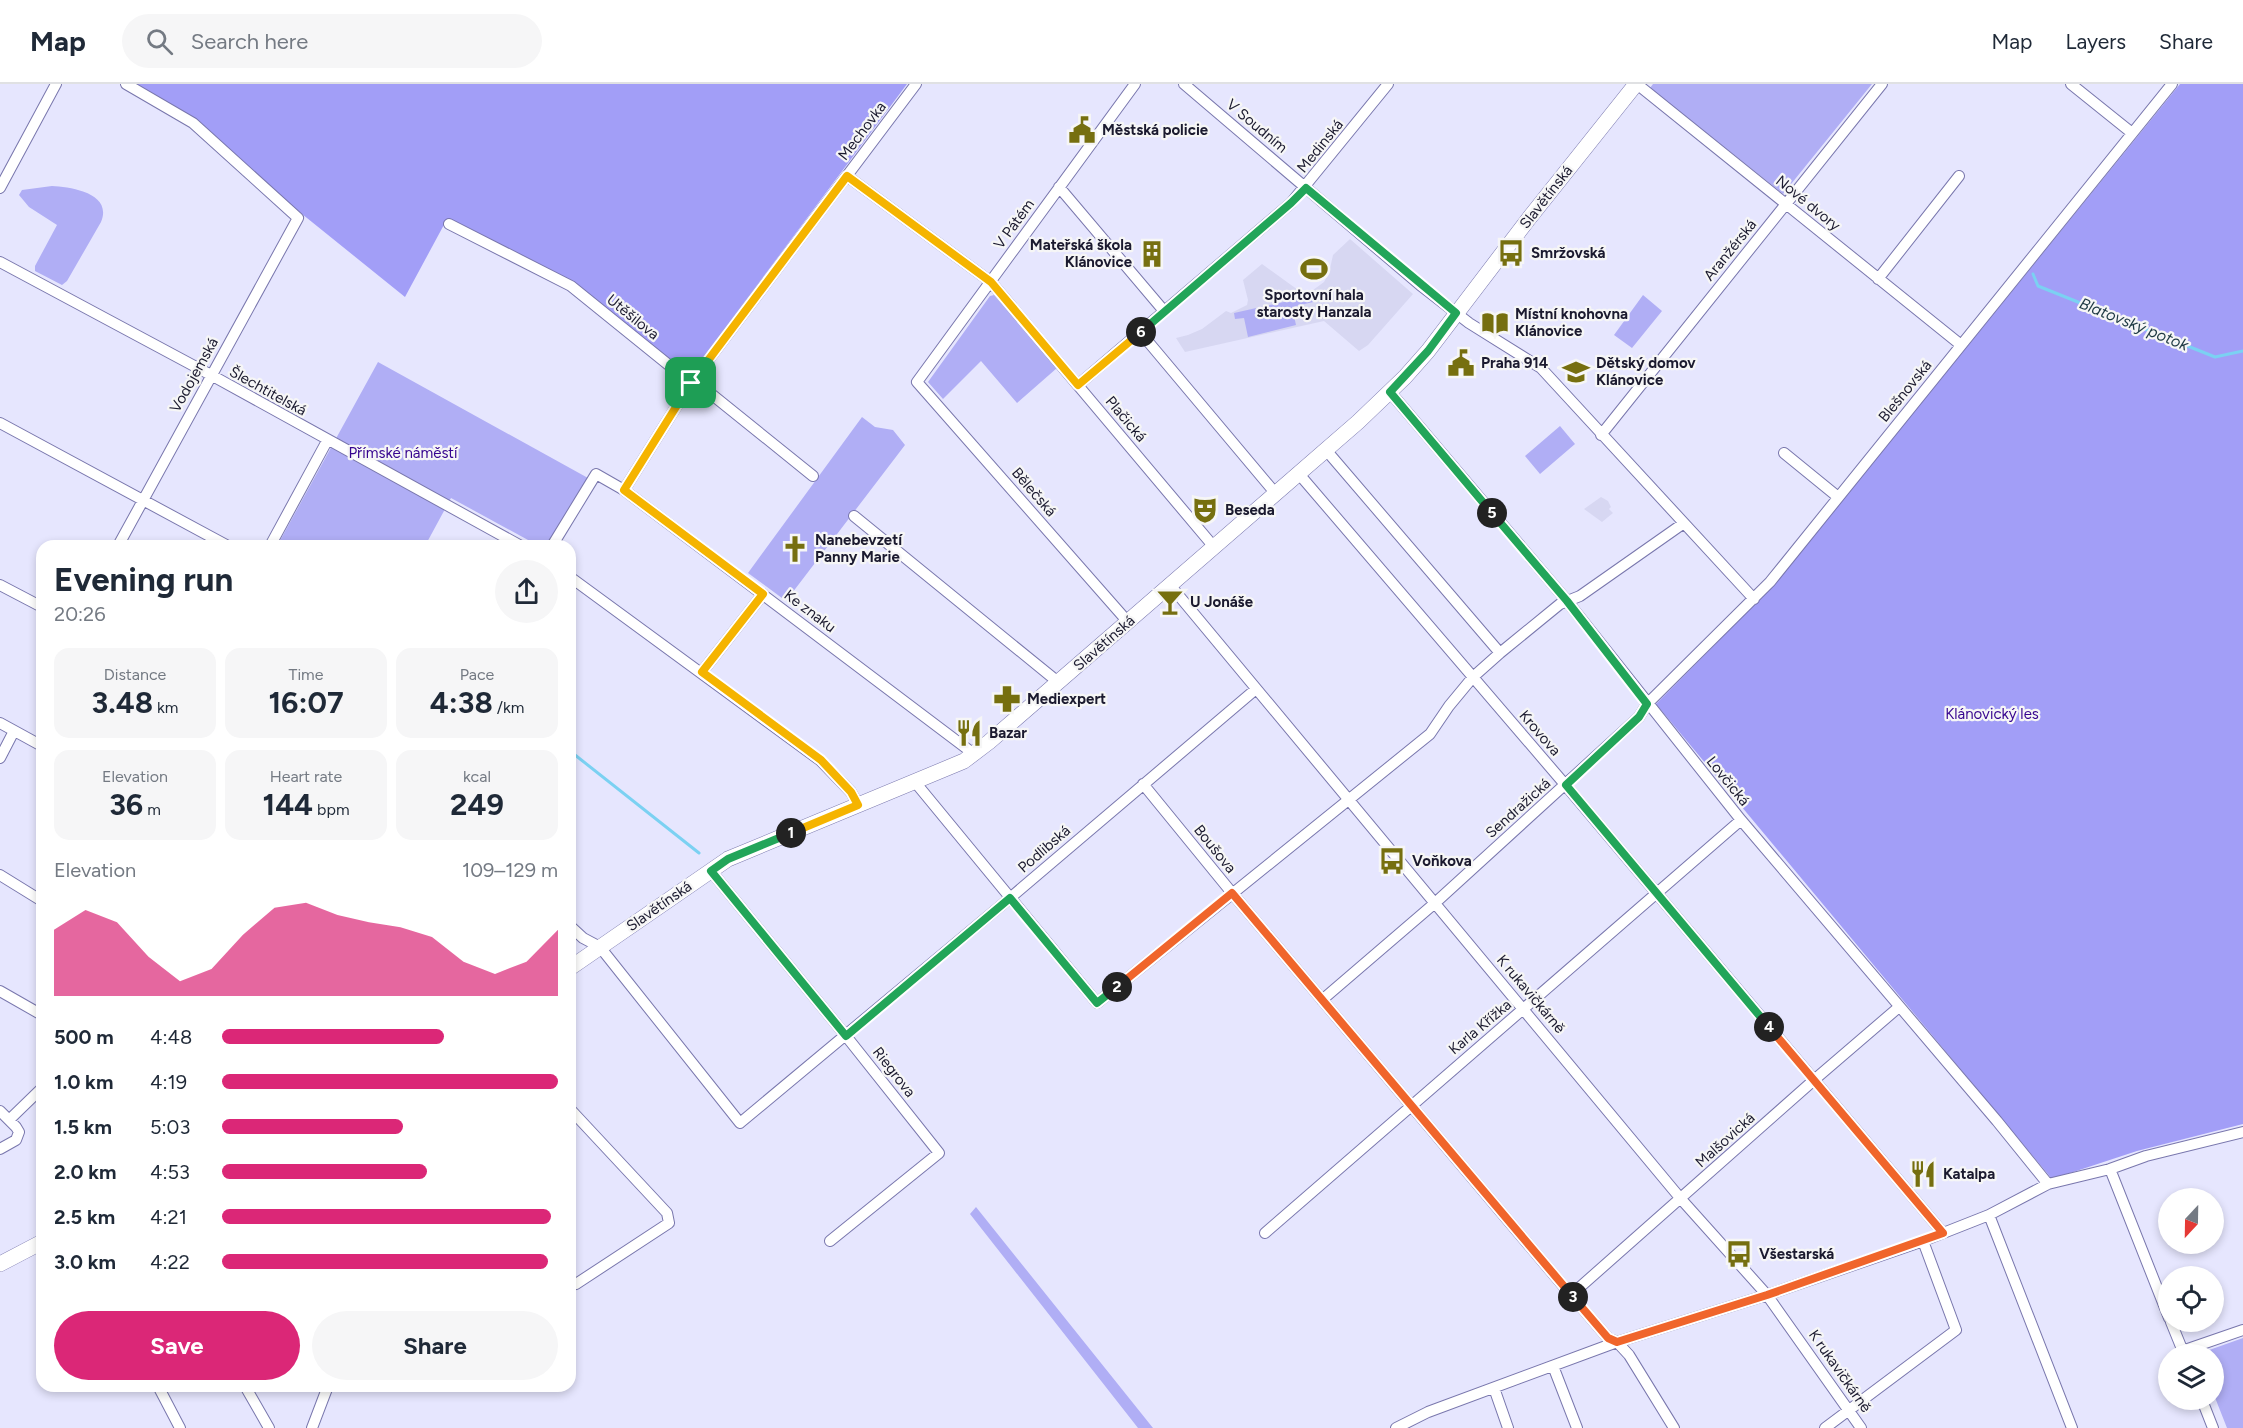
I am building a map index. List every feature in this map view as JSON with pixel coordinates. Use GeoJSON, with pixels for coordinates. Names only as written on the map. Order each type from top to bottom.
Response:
{"type":"FeatureCollection","features":[{"type":"Feature","properties":{"kind":"street"},"geometry":{"type":"LineString","coordinates":[[0,188],[56,84]]}},
{"type":"Feature","properties":{"kind":"street","name":"Vodojemská"},"geometry":{"type":"LineString","coordinates":[[121,540],[298,218],[193,123],[126,84]]}},
{"type":"Feature","properties":{"kind":"street","name":"Mechovka"},"geometry":{"type":"LineString","coordinates":[[624,490],[691,383],[916,84]]}},
{"type":"Feature","properties":{"kind":"street","name":"V Pátém"},"geometry":{"type":"LineString","coordinates":[[917,382],[1135,84]]}},
{"type":"Feature","properties":{"kind":"street","name":"V Soudním"},"geometry":{"type":"LineString","coordinates":[[1184,84],[1456,313]]}},
{"type":"Feature","properties":{"kind":"street","name":"Medinská"},"geometry":{"type":"LineString","coordinates":[[1078,385],[1291,203],[1306,188],[1389,84]]}},
{"type":"Feature","properties":{"kind":"street","name":"Nové dvory"},"geometry":{"type":"LineString","coordinates":[[1637,84],[1961,345]]}},
{"type":"Feature","properties":{"kind":"street","name":"Slavětínská"},"geometry":{"type":"LineString","coordinates":[[576,964],[728,859],[915,782],[964,761],[974,754],[1299,474],[1390,392],[1428,351],[1530,217],[1637,84]]}},
{"type":"Feature","properties":{"kind":"street","name":"Aranžérská"},"geometry":{"type":"LineString","coordinates":[[1601,435],[1882,84]]}},
{"type":"Feature","properties":{"kind":"street"},"geometry":{"type":"LineString","coordinates":[[2071,84],[2132,133]]}},
{"type":"Feature","properties":{"kind":"street","name":"Blešnovská"},"geometry":{"type":"LineString","coordinates":[[1647,704],[1754,599],[2172,84]]}},
{"type":"Feature","properties":{"kind":"street","name":"Plačická"},"geometry":{"type":"LineString","coordinates":[[847,176],[991,282],[1214,547]]}},
{"type":"Feature","properties":{"kind":"street"},"geometry":{"type":"LineString","coordinates":[[1878,279],[1959,177]]}},
{"type":"Feature","properties":{"kind":"street"},"geometry":{"type":"LineString","coordinates":[[1059,187],[1164,311]]}},
{"type":"Feature","properties":{"kind":"street","name":"Utěšilova"},"geometry":{"type":"LineString","coordinates":[[449,224],[571,286],[691,383],[705,389],[813,476]]}},
{"type":"Feature","properties":{"kind":"street","name":"Šlechtitelská"},"geometry":{"type":"LineString","coordinates":[[0,262],[510,540]]}},
{"type":"Feature","properties":{"kind":"street"},"geometry":{"type":"LineString","coordinates":[[1456,313],[1541,368],[1754,599]]}},
{"type":"Feature","properties":{"kind":"street"},"geometry":{"type":"LineString","coordinates":[[1140,332],[1276,494]]}},
{"type":"Feature","properties":{"kind":"street","name":"Bělečská"},"geometry":{"type":"LineString","coordinates":[[917,382],[1128,622]]}},
{"type":"Feature","properties":{"kind":"street","name":"Lovčická"},"geometry":{"type":"LineString","coordinates":[[1390,392],[1567,601],[1741,820],[2048,1184]]}},
{"type":"Feature","properties":{"kind":"street"},"geometry":{"type":"LineString","coordinates":[[0,423],[217,540]]}},
{"type":"Feature","properties":{"kind":"street"},"geometry":{"type":"LineString","coordinates":[[273,540],[327,441]]}},
{"type":"Feature","properties":{"kind":"street"},"geometry":{"type":"LineString","coordinates":[[1326,450],[1500,653]]}},
{"type":"Feature","properties":{"kind":"street"},"geometry":{"type":"LineString","coordinates":[[1784,453],[1838,497]]}},
{"type":"Feature","properties":{"kind":"street","name":"Ke znaku"},"geometry":{"type":"LineString","coordinates":[[556,540],[597,474],[624,490],[974,754]]}},
{"type":"Feature","properties":{"kind":"street","name":"Krovova"},"geometry":{"type":"LineString","coordinates":[[1299,474],[1566,785],[1943,1233]]}},
{"type":"Feature","properties":{"kind":"street"},"geometry":{"type":"LineString","coordinates":[[854,516],[1058,682]]}},
{"type":"Feature","properties":{"kind":"street"},"geometry":{"type":"LineString","coordinates":[[915,782],[1097,1003],[1430,734],[1473,677],[1500,653],[1560,604],[1580,596],[1684,523]]}},
{"type":"Feature","properties":{"kind":"street"},"geometry":{"type":"LineString","coordinates":[[576,581],[821,760],[851,792],[858,805]]}},
{"type":"Feature","properties":{"kind":"street"},"geometry":{"type":"LineString","coordinates":[[0,585],[36,605]]}},
{"type":"Feature","properties":{"kind":"street","name":"K rukavičkárně"},"geometry":{"type":"LineString","coordinates":[[1170,585],[1681,1199],[1767,1295],[1861,1428]]}},
{"type":"Feature","properties":{"kind":"street"},"geometry":{"type":"LineString","coordinates":[[702,672],[763,594]]}},
{"type":"Feature","properties":{"kind":"street","name":"Podlibská"},"geometry":{"type":"LineString","coordinates":[[600,947],[740,1123],[1256,689]]}},
{"type":"Feature","properties":{"kind":"street","name":"Sendražická"},"geometry":{"type":"LineString","coordinates":[[1322,1000],[1436,903],[1566,785],[1639,717],[1647,704]]}},
{"type":"Feature","properties":{"kind":"street"},"geometry":{"type":"LineString","coordinates":[[0,723],[36,743]]}},
{"type":"Feature","properties":{"kind":"street"},"geometry":{"type":"LineString","coordinates":[[0,758],[14,731]]}},
{"type":"Feature","properties":{"kind":"street","name":"Boušova"},"geometry":{"type":"LineString","coordinates":[[1143,784],[1410,1106],[1608,1338],[1617,1342],[1629,1355],[1674,1428]]}},
{"type":"Feature","properties":{"kind":"street","name":"Karla Křížka"},"geometry":{"type":"LineString","coordinates":[[1265,1233],[1741,820]]}},
{"type":"Feature","properties":{"kind":"street","name":"Riegrova"},"geometry":{"type":"LineString","coordinates":[[711,871],[939,1153],[830,1241]]}},
{"type":"Feature","properties":{"kind":"street"},"geometry":{"type":"LineString","coordinates":[[0,875],[36,897]]}},
{"type":"Feature","properties":{"kind":"street"},"geometry":{"type":"LineString","coordinates":[[576,932],[600,947]]}},
{"type":"Feature","properties":{"kind":"street"},"geometry":{"type":"LineString","coordinates":[[0,991],[36,1012]]}},
{"type":"Feature","properties":{"kind":"street","name":"Malšovická"},"geometry":{"type":"LineString","coordinates":[[1571,1295],[1899,1007]]}},
{"type":"Feature","properties":{"kind":"street"},"geometry":{"type":"LineString","coordinates":[[9,1119],[36,1094]]}},
{"type":"Feature","properties":{"kind":"street"},"geometry":{"type":"LineString","coordinates":[[0,1111],[18,1129],[18,1135],[13,1142],[0,1149]]}},
{"type":"Feature","properties":{"kind":"street"},"geometry":{"type":"LineString","coordinates":[[576,1115],[667,1212],[669,1223],[576,1284]]}},
{"type":"Feature","properties":{"kind":"street"},"geometry":{"type":"LineString","coordinates":[[1400,1427],[1428,1412],[1617,1342],[1767,1295],[1923,1241],[1989,1215],[2048,1184],[2110,1169],[2146,1156],[2243,1132]]}},
{"type":"Feature","properties":{"kind":"street"},"geometry":{"type":"LineString","coordinates":[[2110,1169],[2158,1290]]}},
{"type":"Feature","properties":{"kind":"street"},"geometry":{"type":"LineString","coordinates":[[1989,1215],[2072,1428]]}},
{"type":"Feature","properties":{"kind":"street"},"geometry":{"type":"LineString","coordinates":[[1825,1428],[1956,1330],[1923,1241]]}},
{"type":"Feature","properties":{"kind":"street"},"geometry":{"type":"LineString","coordinates":[[0,1264],[36,1245]]}},
{"type":"Feature","properties":{"kind":"street"},"geometry":{"type":"LineString","coordinates":[[2206,1344],[2243,1330]]}},
{"type":"Feature","properties":{"kind":"street"},"geometry":{"type":"LineString","coordinates":[[1553,1366],[1577,1428]]}},
{"type":"Feature","properties":{"kind":"street"},"geometry":{"type":"LineString","coordinates":[[1494,1388],[1508,1428]]}},
{"type":"Feature","properties":{"kind":"street"},"geometry":{"type":"LineString","coordinates":[[161,1392],[180,1428]]}},
{"type":"Feature","properties":{"kind":"street"},"geometry":{"type":"LineString","coordinates":[[248,1392],[269,1428]]}},
{"type":"Feature","properties":{"kind":"street"},"geometry":{"type":"LineString","coordinates":[[312,1428],[326,1392]]}},
{"type":"Feature","properties":{"kind":"street"},"geometry":{"type":"LineString","coordinates":[[2200,1428],[2212,1426],[2206,1410]]}},
{"type":"Feature","properties":{"kind":"shaded area"},"geometry":{"type":"Polygon","coordinates":[[[1350,239],[1413,294],[1368,345],[1359,351],[1324,321],[1185,352],[1176,338],[1202,329],[1226,311],[1231,313],[1247,305],[1243,280],[1262,264],[1305,295],[1309,293],[1324,282],[1329,273],[1333,255],[1350,239]]]}},
{"type":"Feature","properties":{"kind":"shaded area"},"geometry":{"type":"Polygon","coordinates":[[[1601,497],[1608,501],[1611,507],[1609,509],[1613,513],[1602,522],[1584,509],[1601,497]]]}},
{"type":"Feature","properties":{"kind":"green space"},"geometry":{"type":"Polygon","coordinates":[[[134,84],[907,84],[690,375],[575,283],[458,223],[446,221],[405,297],[271,189],[134,84]]]}},
{"type":"Feature","properties":{"kind":"green space"},"geometry":{"type":"Polygon","coordinates":[[[1653,84],[1872,84],[1783,194],[1650,88],[1653,84]]]}},
{"type":"Feature","properties":{"kind":"green space","name":"Klánovický les"},"geometry":{"type":"Polygon","coordinates":[[[2180,84],[2243,84],[2243,1124],[2137,1151],[2052,1179],[1656,704],[1772,587],[2180,84]]]}},
{"type":"Feature","properties":{"kind":"green space"},"geometry":{"type":"Polygon","coordinates":[[[52,186],[79,190],[96,198],[103,212],[101,222],[67,281],[62,285],[35,271],[35,266],[57,225],[29,207],[19,195],[22,190],[52,186]]]}},
{"type":"Feature","properties":{"kind":"green space"},"geometry":{"type":"Polygon","coordinates":[[[1329,292],[1330,298],[1292,307],[1296,325],[1248,337],[1244,318],[1235,319],[1234,313],[1329,292]]]}},
{"type":"Feature","properties":{"kind":"green space"},"geometry":{"type":"Polygon","coordinates":[[[994,295],[1057,368],[1017,403],[981,361],[943,399],[928,382],[990,296],[994,295]]]}},
{"type":"Feature","properties":{"kind":"green space"},"geometry":{"type":"Polygon","coordinates":[[[1643,295],[1662,311],[1632,348],[1614,335],[1643,295]]]}},
{"type":"Feature","properties":{"kind":"green space","name":"Přímské náměstí"},"geometry":{"type":"Polygon","coordinates":[[[378,362],[588,478],[550,540],[528,540],[451,498],[428,540],[280,540],[378,362]]]}},
{"type":"Feature","properties":{"kind":"green space"},"geometry":{"type":"Polygon","coordinates":[[[862,417],[875,427],[893,430],[905,445],[786,601],[748,573],[862,417]]]}},
{"type":"Feature","properties":{"kind":"green space"},"geometry":{"type":"Polygon","coordinates":[[[1560,426],[1575,444],[1540,474],[1525,456],[1560,426]]]}},
{"type":"Feature","properties":{"kind":"green space"},"geometry":{"type":"Polygon","coordinates":[[[976,1207],[1153,1428],[1138,1428],[970,1214],[976,1207]]]}},
{"type":"Feature","properties":{"kind":"green space"},"geometry":{"type":"Polygon","coordinates":[[[2243,1338],[2243,1428],[2227,1428],[2220,1410],[2224,1410],[2224,1345],[2243,1338]]]}},
{"type":"Feature","properties":{"kind":"waterway","name":"Blatovský potok"},"geometry":{"type":"LineString","coordinates":[[2033,274],[2038,286],[2215,357],[2243,351]]}},
{"type":"Feature","properties":{"kind":"waterway"},"geometry":{"type":"LineString","coordinates":[[576,756],[699,853]]}},
{"type":"Feature","properties":{"kind":"place","name":"Městská policie"},"geometry":{"type":"Point","coordinates":[1082,130]}},
{"type":"Feature","properties":{"kind":"place","name":"Smržovská"},"geometry":{"type":"Point","coordinates":[1511,253]}},
{"type":"Feature","properties":{"kind":"place","name":"Mateřská škola Klánovice"},"geometry":{"type":"Point","coordinates":[1152,254]}},
{"type":"Feature","properties":{"kind":"place","name":"Sportovní hala starosty Hanzala"},"geometry":{"type":"Point","coordinates":[1314,269]}},
{"type":"Feature","properties":{"kind":"place","name":"Místní knohovna Klánovice"},"geometry":{"type":"Point","coordinates":[1495,323]}},
{"type":"Feature","properties":{"kind":"place","name":"Praha 914"},"geometry":{"type":"Point","coordinates":[1461,363]}},
{"type":"Feature","properties":{"kind":"place","name":"Dětský domov Klánovice"},"geometry":{"type":"Point","coordinates":[1576,372]}},
{"type":"Feature","properties":{"kind":"place","name":"Beseda"},"geometry":{"type":"Point","coordinates":[1205,510]}},
{"type":"Feature","properties":{"kind":"place","name":"Nanebevzetí Panny Marie"},"geometry":{"type":"Point","coordinates":[795,549]}},
{"type":"Feature","properties":{"kind":"place","name":"U Jonáše"},"geometry":{"type":"Point","coordinates":[1170,602]}},
{"type":"Feature","properties":{"kind":"place","name":"Mediexpert"},"geometry":{"type":"Point","coordinates":[1007,699]}},
{"type":"Feature","properties":{"kind":"place","name":"Bazar"},"geometry":{"type":"Point","coordinates":[969,733]}},
{"type":"Feature","properties":{"kind":"place","name":"Voňkova"},"geometry":{"type":"Point","coordinates":[1392,861]}},
{"type":"Feature","properties":{"kind":"place","name":"Katalpa"},"geometry":{"type":"Point","coordinates":[1923,1174]}},
{"type":"Feature","properties":{"kind":"place","name":"Všestarská"},"geometry":{"type":"Point","coordinates":[1739,1254]}},
{"type":"Feature","properties":{"kind":"route"},"geometry":{"type":"LineString","coordinates":[[847,176],[991,282],[1078,385],[1306,188],[1456,313],[1428,351],[1390,392],[1567,601],[1647,704],[1639,717],[1566,785],[1943,1233],[1767,1295],[1617,1342],[1608,1338],[1232,893],[1097,1003],[1010,898],[846,1036],[711,871],[728,859],[858,805],[851,792],[821,760],[702,672],[763,594],[624,490],[691,383],[847,176]]}}]}
